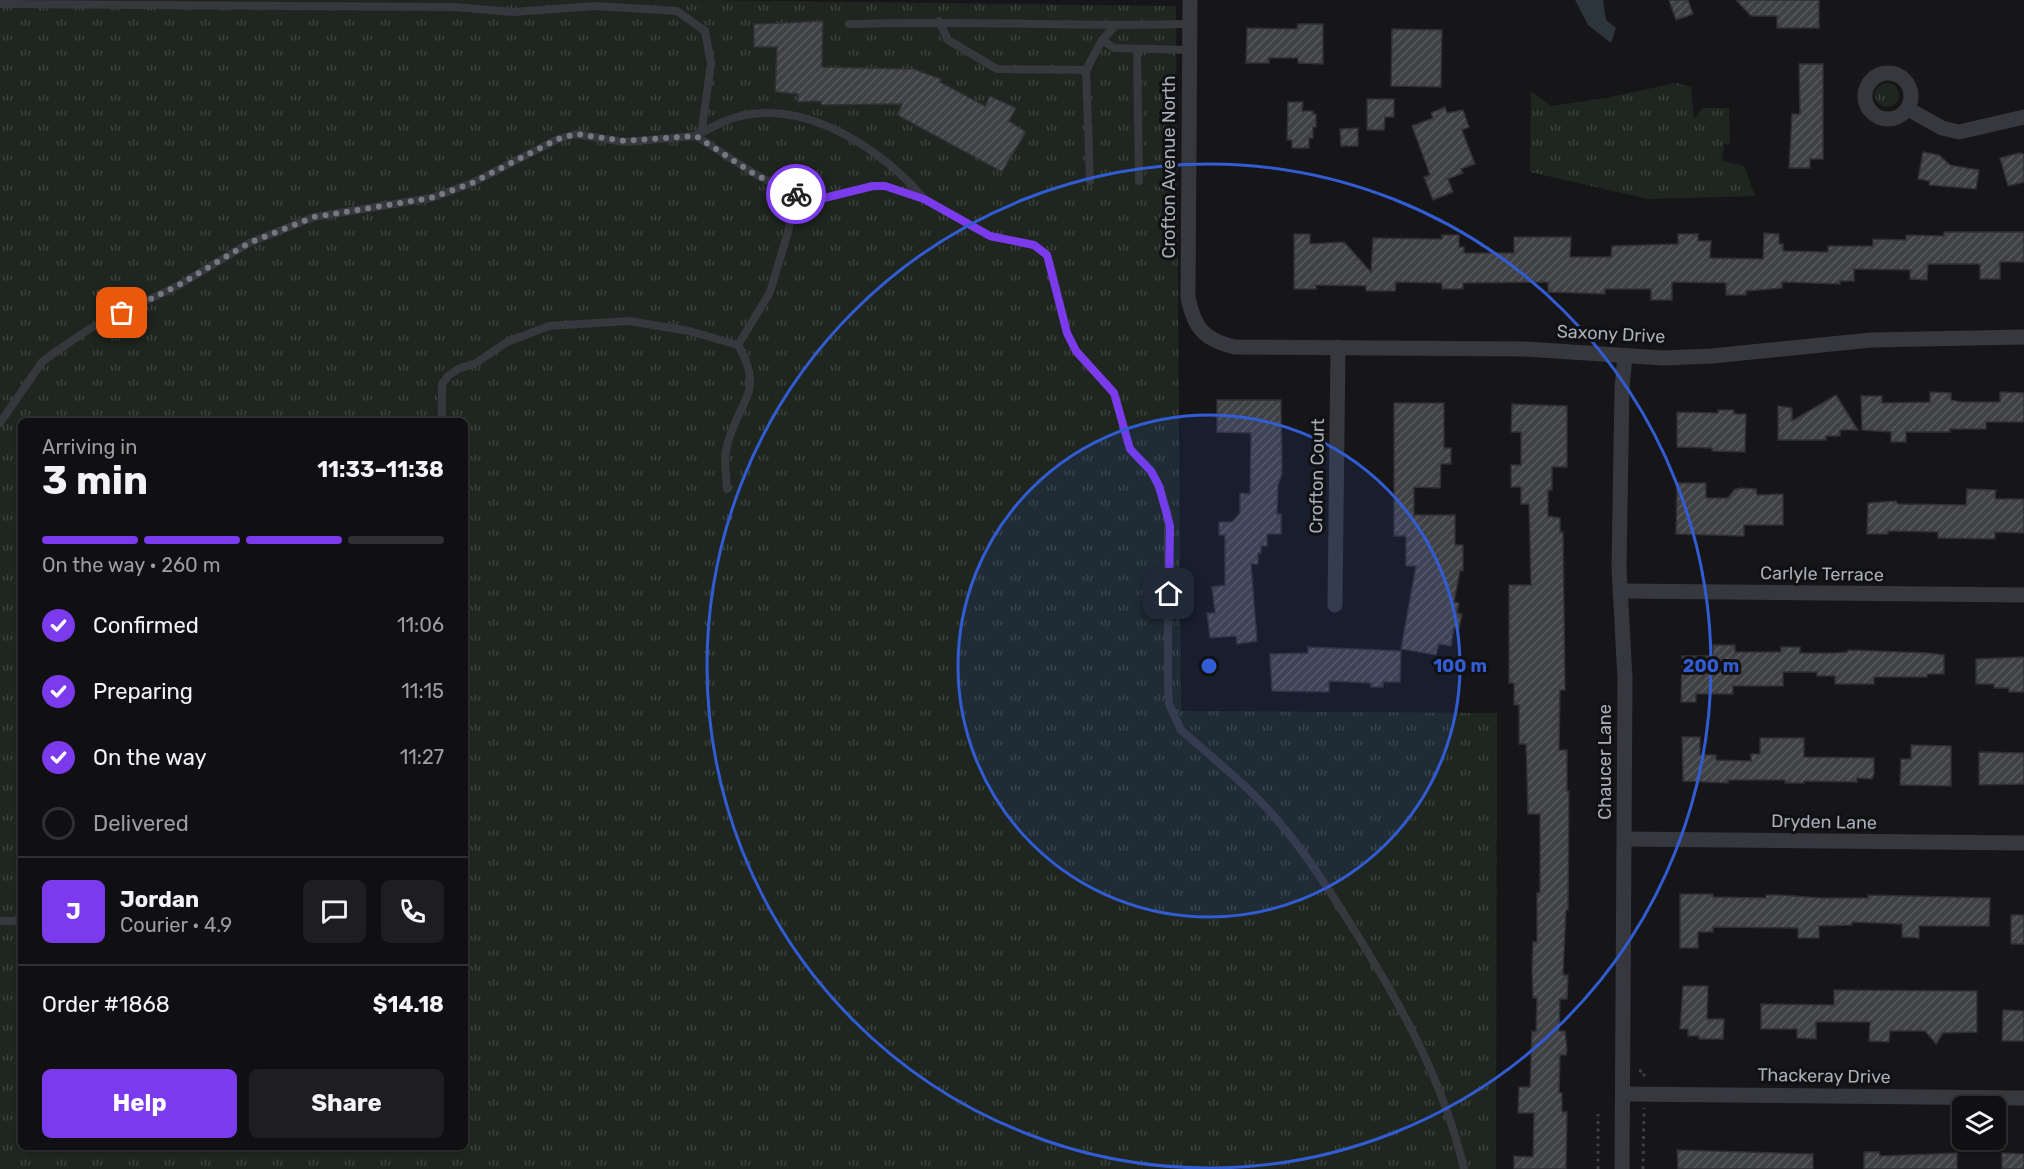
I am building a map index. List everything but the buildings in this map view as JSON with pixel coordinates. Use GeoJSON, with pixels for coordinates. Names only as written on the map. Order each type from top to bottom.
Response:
{"type":"FeatureCollection","features":[{"type":"Feature","properties":{"kind":"street","name":"Crofton Avenue North"},"geometry":{"type":"LineString","coordinates":[[1190,0],[1188,24],[1190,201],[1188,297],[1192,318],[1201,330]]}},
{"type":"Feature","properties":{"kind":"street"},"geometry":{"type":"LineString","coordinates":[[1908,109],[1942,128],[1959,132],[2024,117]]}},
{"type":"Feature","properties":{"kind":"street","name":"Saxony Drive"},"geometry":{"type":"LineString","coordinates":[[1201,330],[1218,343],[1235,347],[1525,349],[1625,356],[1712,356],[1871,340],[2024,337]]}},
{"type":"Feature","properties":{"kind":"street","name":"Crofton Court"},"geometry":{"type":"LineString","coordinates":[[1335,605],[1338,347]]}},
{"type":"Feature","properties":{"kind":"street","name":"Chaucer Lane"},"geometry":{"type":"LineString","coordinates":[[1622,1169],[1625,679],[1620,591],[1622,388],[1625,356]]}},
{"type":"Feature","properties":{"kind":"street","name":"Carlyle Terrace"},"geometry":{"type":"LineString","coordinates":[[1620,591],[2024,595]]}},
{"type":"Feature","properties":{"kind":"street","name":"Dryden Lane"},"geometry":{"type":"LineString","coordinates":[[1624,839],[2024,843]]}},
{"type":"Feature","properties":{"kind":"street","name":"Thackeray Drive"},"geometry":{"type":"LineString","coordinates":[[1623,1094],[2024,1098]]}},
{"type":"Feature","properties":{"kind":"lane"},"geometry":{"type":"LineString","coordinates":[[0,4],[454,7],[513,12],[595,6],[677,11],[705,32],[711,63],[702,129],[696,136]]}},
{"type":"Feature","properties":{"kind":"lane"},"geometry":{"type":"LineString","coordinates":[[849,24],[939,21],[1114,26],[1188,24]]}},
{"type":"Feature","properties":{"kind":"lane"},"geometry":{"type":"LineString","coordinates":[[939,21],[948,40],[997,69],[1086,70]]}},
{"type":"Feature","properties":{"kind":"lane"},"geometry":{"type":"LineString","coordinates":[[1090,181],[1086,70],[1102,40],[1114,26]]}},
{"type":"Feature","properties":{"kind":"lane"},"geometry":{"type":"LineString","coordinates":[[1102,40],[1114,48],[1188,50]]}},
{"type":"Feature","properties":{"kind":"lane"},"geometry":{"type":"LineString","coordinates":[[1137,49],[1139,181]]}},
{"type":"Feature","properties":{"kind":"lane"},"geometry":{"type":"LineString","coordinates":[[0,423],[42,362],[89,329],[179,285],[249,243],[314,217],[431,198],[472,183],[550,143],[576,134],[624,141],[696,136],[726,121],[740,117],[797,116],[854,139],[872,152],[924,199],[975,230],[990,236],[1034,245],[1047,255],[1071,342],[1076,351],[1114,393],[1130,449],[1151,471],[1168,515],[1167,658],[1170,704],[1174,715],[1181,730],[1257,798],[1296,843],[1329,890],[1425,1052],[1439,1088],[1464,1169]]}},
{"type":"Feature","properties":{"kind":"lane"},"geometry":{"type":"LineString","coordinates":[[696,136],[754,174],[796,194],[816,200],[873,186],[885,186],[924,199]]}},
{"type":"Feature","properties":{"kind":"lane"},"geometry":{"type":"LineString","coordinates":[[738,345],[770,292],[788,232],[796,194]]}},
{"type":"Feature","properties":{"kind":"lane"},"geometry":{"type":"LineString","coordinates":[[442,418],[442,384],[448,376],[458,369],[476,363],[507,342],[549,326],[628,321],[689,331],[738,345],[752,376],[748,396],[728,441],[725,460],[727,489]]}},
{"type":"Feature","properties":{"kind":"lane"},"geometry":{"type":"LineString","coordinates":[[0,921],[15,921],[18,918]]}},
{"type":"Feature","properties":{"kind":"path"},"geometry":{"type":"LineString","coordinates":[[1636,1071],[1644,1071],[1644,1079]]}},
{"type":"Feature","properties":{"kind":"path"},"geometry":{"type":"LineString","coordinates":[[1643,1169],[1644,1106]]}},
{"type":"Feature","properties":{"kind":"path"},"geometry":{"type":"LineString","coordinates":[[1598,1114],[1598,1169]]}},
{"type":"Feature","properties":{"kind":"green space"},"geometry":{"type":"Polygon","coordinates":[[[0,0],[694,0],[1176,6],[1181,711],[1497,713],[1496,1169],[0,1169],[0,0]]]}},
{"type":"Feature","properties":{"kind":"green space"},"geometry":{"type":"Polygon","coordinates":[[[1676,83],[1691,87],[1694,119],[1703,108],[1729,108],[1730,145],[1724,144],[1722,161],[1744,166],[1755,196],[1648,199],[1530,172],[1531,91],[1551,106],[1606,98],[1676,83]]]}},
{"type":"Feature","properties":{"kind":"green space"},"geometry":{"type":"Polygon","coordinates":[[[1887,83],[1892,84],[1898,90],[1898,100],[1892,106],[1887,107],[1882,106],[1876,100],[1875,95],[1876,90],[1882,84],[1887,83]]]}},
{"type":"Feature","properties":{"kind":"shaded area"},"geometry":{"type":"Polygon","coordinates":[[[1575,0],[1603,0],[1606,20],[1616,28],[1611,43],[1588,25],[1575,0]]]}},
{"type":"Feature","properties":{"kind":"way so far"},"geometry":{"type":"LineString","coordinates":[[122,313],[179,285],[249,243],[314,217],[393,206],[431,198],[472,183],[534,150],[576,134],[624,141],[696,136],[754,174],[796,194]]}},
{"type":"Feature","properties":{"kind":"route"},"geometry":{"type":"LineString","coordinates":[[796,194],[816,200],[834,198],[873,186],[885,186],[924,199],[975,230],[990,236],[1034,245],[1047,255],[1067,333],[1076,351],[1090,368],[1105,380],[1114,393],[1130,449],[1151,471],[1159,486],[1170,526],[1169,594]]}}]}
